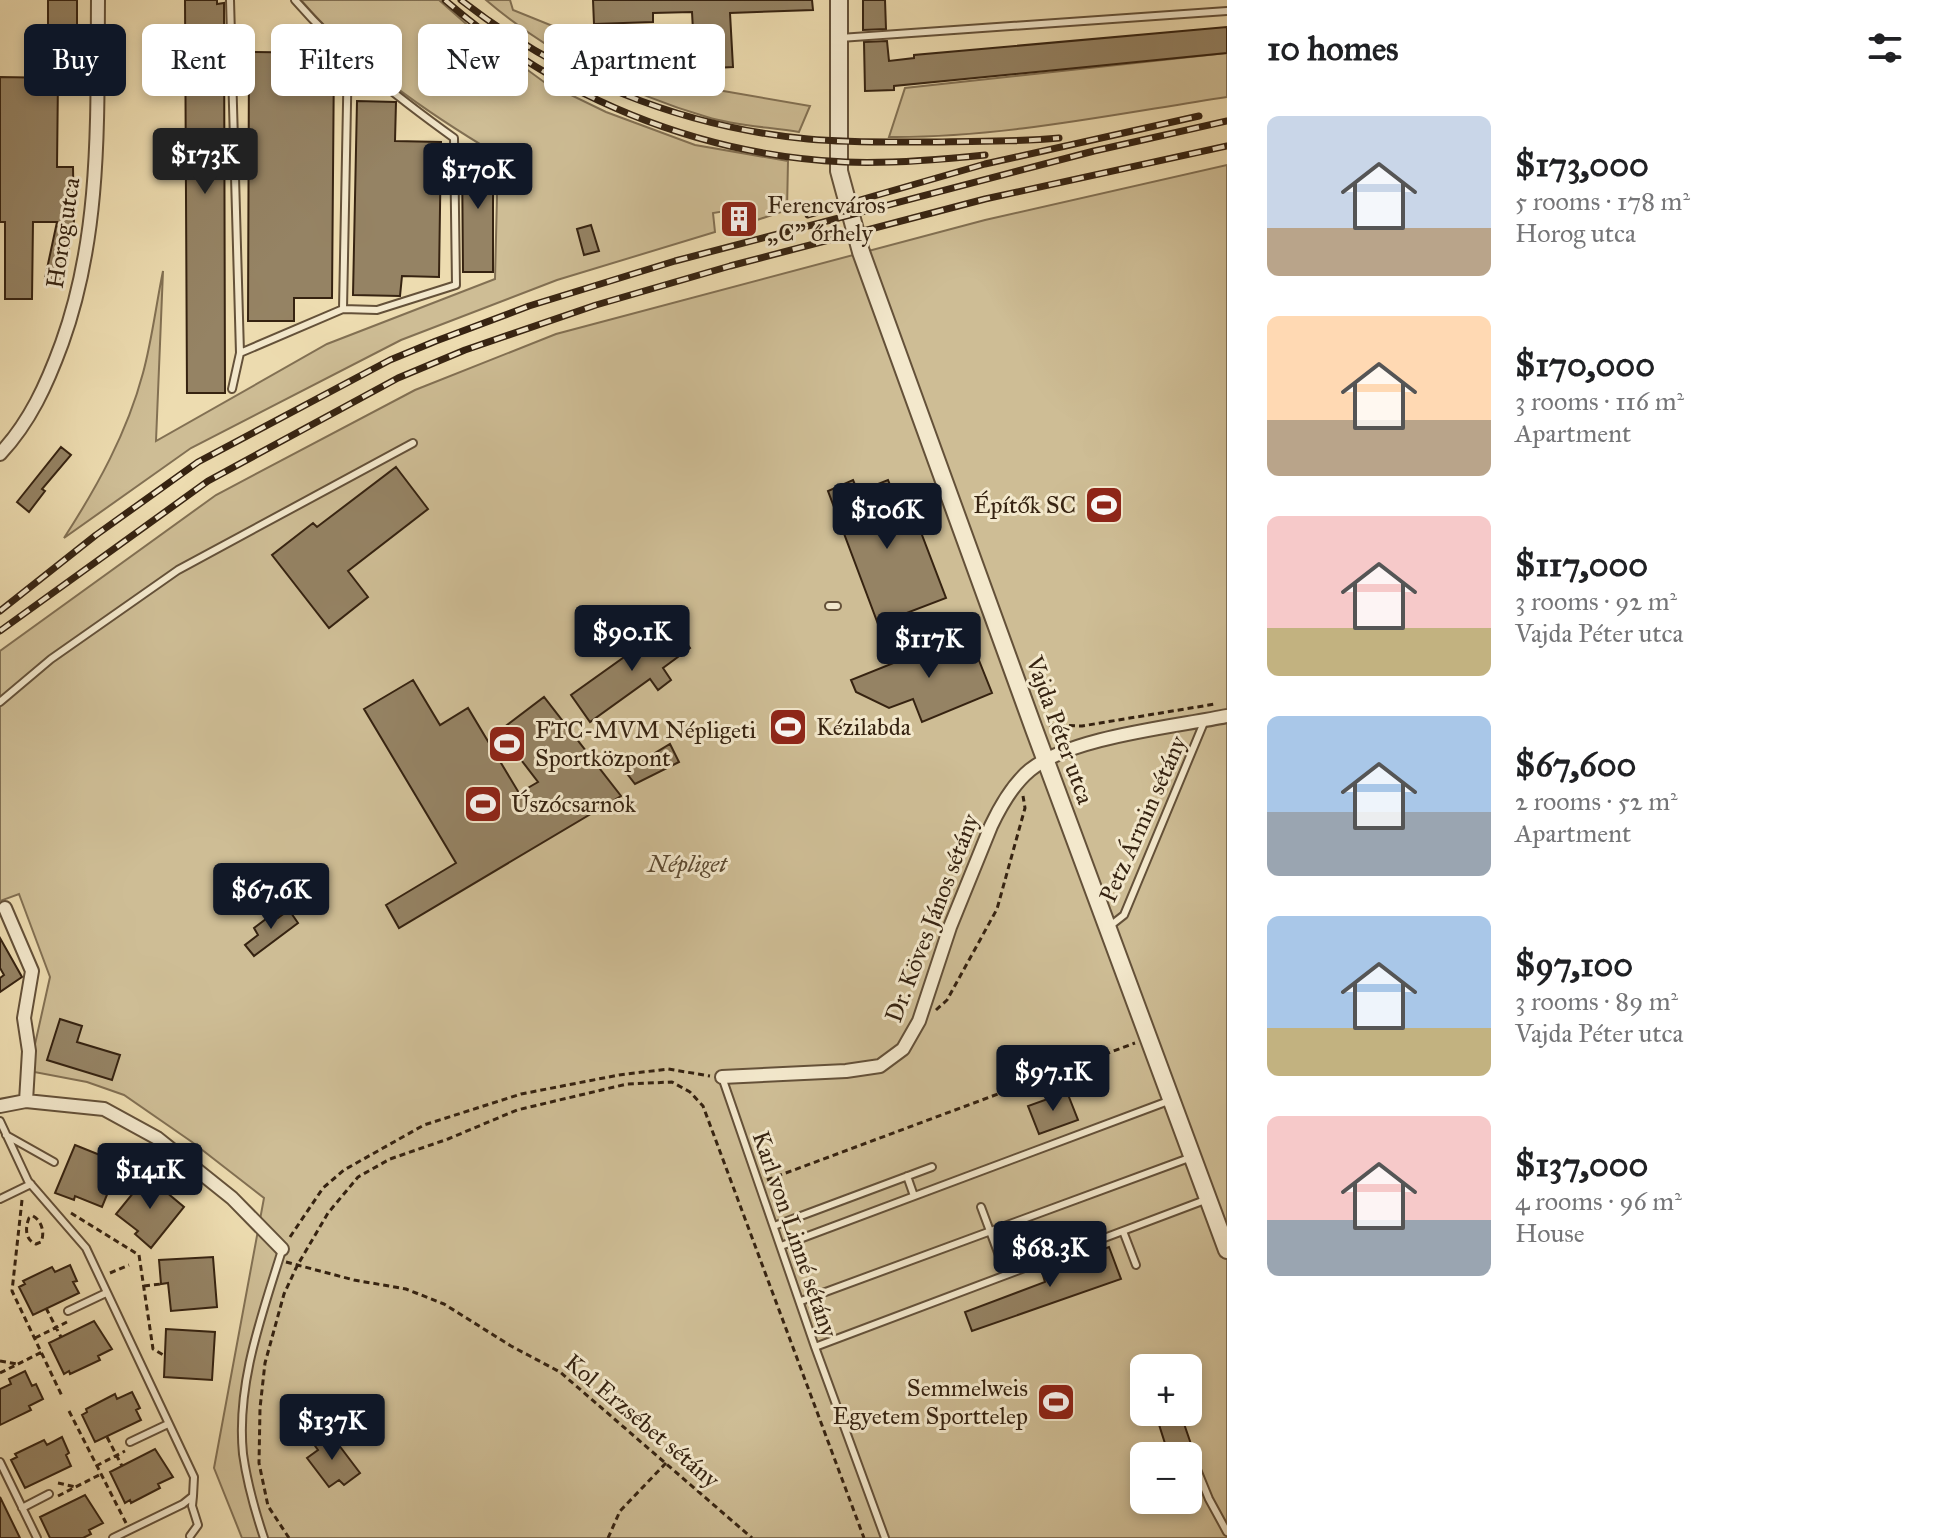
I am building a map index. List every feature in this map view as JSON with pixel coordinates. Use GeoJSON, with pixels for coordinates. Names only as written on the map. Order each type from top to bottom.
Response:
{"type":"FeatureCollection","features":[{"type":"Feature","properties":{"kind":"street","name":"Horog utca"},"geometry":{"type":"LineString","coordinates":[[0,454],[19,432],[42,394],[69,325],[85,264],[95,193],[98,0]]}},
{"type":"Feature","properties":{"kind":"street","name":"Vajda Péter utca"},"geometry":{"type":"LineString","coordinates":[[839,0],[839,171],[861,252],[1227,1250]]}},
{"type":"Feature","properties":{"kind":"street","name":"Dr. Köves János sétány"},"geometry":{"type":"LineString","coordinates":[[722,1077],[846,1071],[880,1066],[903,1049],[919,1021],[950,927],[991,826],[998,811],[1029,770],[1079,745],[1227,716]]}},
{"type":"Feature","properties":{"kind":"street"},"geometry":{"type":"LineString","coordinates":[[5,908],[32,971],[24,1018],[29,1051],[26,1101]]}},
{"type":"Feature","properties":{"kind":"street"},"geometry":{"type":"LineString","coordinates":[[0,1106],[26,1101],[104,1109],[157,1138],[232,1198],[281,1254]]}},
{"type":"Feature","properties":{"kind":"lane"},"geometry":{"type":"LineString","coordinates":[[230,0],[240,353],[232,389]]}},
{"type":"Feature","properties":{"kind":"lane"},"geometry":{"type":"LineString","coordinates":[[295,0],[316,24]]}},
{"type":"Feature","properties":{"kind":"lane"},"geometry":{"type":"LineString","coordinates":[[839,38],[1227,11]]}},
{"type":"Feature","properties":{"kind":"lane"},"geometry":{"type":"LineString","coordinates":[[343,309],[347,96]]}},
{"type":"Feature","properties":{"kind":"lane"},"geometry":{"type":"LineString","coordinates":[[240,353],[343,309],[377,310],[456,285],[454,138],[398,96]]}},
{"type":"Feature","properties":{"kind":"lane"},"geometry":{"type":"LineString","coordinates":[[0,702],[51,659],[178,570],[413,443]]}},
{"type":"Feature","properties":{"kind":"lane","name":"Petz Ármin sétány"},"geometry":{"type":"LineString","coordinates":[[1108,928],[1124,915],[1205,720]]}},
{"type":"Feature","properties":{"kind":"lane","name":"Karl von Linné sétány"},"geometry":{"type":"LineString","coordinates":[[722,1077],[885,1538]]}},
{"type":"Feature","properties":{"kind":"lane"},"geometry":{"type":"LineString","coordinates":[[781,1246],[1172,1099]]}},
{"type":"Feature","properties":{"kind":"lane"},"geometry":{"type":"LineString","coordinates":[[0,1121],[27,1186],[86,1248],[194,1477],[192,1506],[198,1525],[190,1536]]}},
{"type":"Feature","properties":{"kind":"lane"},"geometry":{"type":"LineString","coordinates":[[6,1135],[54,1162]]}},
{"type":"Feature","properties":{"kind":"lane"},"geometry":{"type":"LineString","coordinates":[[801,1301],[1192,1156]]}},
{"type":"Feature","properties":{"kind":"lane"},"geometry":{"type":"LineString","coordinates":[[774,1226],[932,1167]]}},
{"type":"Feature","properties":{"kind":"lane"},"geometry":{"type":"LineString","coordinates":[[907,1176],[914,1196]]}},
{"type":"Feature","properties":{"kind":"lane"},"geometry":{"type":"LineString","coordinates":[[0,1199],[27,1186]]}},
{"type":"Feature","properties":{"kind":"lane"},"geometry":{"type":"LineString","coordinates":[[815,1347],[1209,1199]]}},
{"type":"Feature","properties":{"kind":"lane"},"geometry":{"type":"LineString","coordinates":[[981,1207],[1006,1274]]}},
{"type":"Feature","properties":{"kind":"lane"},"geometry":{"type":"LineString","coordinates":[[1123,1231],[1136,1265]]}},
{"type":"Feature","properties":{"kind":"lane"},"geometry":{"type":"LineString","coordinates":[[264,1538],[250,1495],[243,1452],[244,1399],[255,1339],[281,1254]]}},
{"type":"Feature","properties":{"kind":"lane"},"geometry":{"type":"LineString","coordinates":[[68,1311],[106,1293]]}},
{"type":"Feature","properties":{"kind":"lane"},"geometry":{"type":"LineString","coordinates":[[130,1442],[168,1424]]}},
{"type":"Feature","properties":{"kind":"lane"},"geometry":{"type":"LineString","coordinates":[[0,1462],[37,1538]]}},
{"type":"Feature","properties":{"kind":"lane"},"geometry":{"type":"LineString","coordinates":[[0,1487],[10,1481]]}},
{"type":"Feature","properties":{"kind":"lane"},"geometry":{"type":"LineString","coordinates":[[1202,1482],[1227,1532]]}},
{"type":"Feature","properties":{"kind":"lane"},"geometry":{"type":"LineString","coordinates":[[22,1508],[49,1494]]}},
{"type":"Feature","properties":{"kind":"lane"},"geometry":{"type":"LineString","coordinates":[[113,1538],[193,1496]]}},
{"type":"Feature","properties":{"kind":"path"},"geometry":{"type":"LineString","coordinates":[[612,643],[623,658]]}},
{"type":"Feature","properties":{"kind":"path"},"geometry":{"type":"LineString","coordinates":[[1043,725],[1082,726],[1227,702]]}},
{"type":"Feature","properties":{"kind":"path"},"geometry":{"type":"LineString","coordinates":[[919,1021],[947,1000],[997,909],[1025,808],[1022,778]]}},
{"type":"Feature","properties":{"kind":"path"},"geometry":{"type":"LineString","coordinates":[[758,1184],[1149,1038]]}},
{"type":"Feature","properties":{"kind":"path"},"geometry":{"type":"LineString","coordinates":[[281,1254],[323,1188],[344,1170],[424,1125],[521,1094],[619,1075],[668,1069],[722,1077]]}},
{"type":"Feature","properties":{"kind":"path"},"geometry":{"type":"LineString","coordinates":[[289,1538],[268,1506],[259,1463],[265,1363],[284,1294],[297,1266],[328,1213],[358,1177],[390,1159],[517,1110],[627,1084],[672,1082],[690,1092],[703,1106],[864,1538]]}},
{"type":"Feature","properties":{"kind":"path"},"geometry":{"type":"LineString","coordinates":[[27,1186],[12,1291],[62,1396]]}},
{"type":"Feature","properties":{"kind":"path"},"geometry":{"type":"LineString","coordinates":[[64,1209],[139,1255],[153,1349],[165,1356]]}},
{"type":"Feature","properties":{"kind":"path"},"geometry":{"type":"LineString","coordinates":[[29,1218],[36,1218],[43,1232],[41,1242],[31,1242],[27,1232],[29,1218]]}},
{"type":"Feature","properties":{"kind":"path"},"geometry":{"type":"LineString","coordinates":[[18,1236],[27,1232]]}},
{"type":"Feature","properties":{"kind":"path","name":"Kol Erzsébet sétány"},"geometry":{"type":"LineString","coordinates":[[281,1254],[297,1266],[406,1289],[444,1304],[560,1372],[752,1538]]}},
{"type":"Feature","properties":{"kind":"path"},"geometry":{"type":"LineString","coordinates":[[100,1278],[129,1265]]}},
{"type":"Feature","properties":{"kind":"path"},"geometry":{"type":"LineString","coordinates":[[144,1286],[161,1284]]}},
{"type":"Feature","properties":{"kind":"path"},"geometry":{"type":"LineString","coordinates":[[46,1308],[61,1337]]}},
{"type":"Feature","properties":{"kind":"path"},"geometry":{"type":"LineString","coordinates":[[0,1373],[42,1352]]}},
{"type":"Feature","properties":{"kind":"path"},"geometry":{"type":"LineString","coordinates":[[0,1361],[17,1364]]}},
{"type":"Feature","properties":{"kind":"path"},"geometry":{"type":"LineString","coordinates":[[69,1411],[129,1530]]}},
{"type":"Feature","properties":{"kind":"path"},"geometry":{"type":"LineString","coordinates":[[107,1437],[122,1466]]}},
{"type":"Feature","properties":{"kind":"path"},"geometry":{"type":"LineString","coordinates":[[608,1538],[620,1511],[666,1463]]}},
{"type":"Feature","properties":{"kind":"path"},"geometry":{"type":"LineString","coordinates":[[57,1497],[101,1474]]}},
{"type":"Feature","properties":{"kind":"path"},"geometry":{"type":"LineString","coordinates":[[58,1483],[76,1487]]}},
{"type":"Feature","properties":{"kind":"green space"},"geometry":{"type":"Polygon","coordinates":[[[301,0],[439,0],[466,24],[418,24],[418,96],[528,96],[528,70],[544,82],[544,96],[573,96],[606,112],[695,145],[788,161],[787,210],[754,221],[749,207],[713,213],[715,232],[557,280],[401,340],[191,448],[64,538],[99,479],[129,417],[146,361],[163,271],[156,441],[327,344],[495,279],[498,155],[402,91],[402,24],[322,23],[301,0]]]}},
{"type":"Feature","properties":{"kind":"green space"},"geometry":{"type":"Polygon","coordinates":[[[486,0],[510,0],[513,10],[548,24],[544,24],[544,43],[528,32],[528,24],[516,24],[486,0]]]}},
{"type":"Feature","properties":{"kind":"green space"},"geometry":{"type":"Polygon","coordinates":[[[1227,53],[1227,97],[974,134],[889,137],[905,88],[1227,53]]]}},
{"type":"Feature","properties":{"kind":"green space"},"geometry":{"type":"Polygon","coordinates":[[[725,91],[810,106],[799,132],[707,117],[646,96],[725,96],[725,91]]]}},
{"type":"Feature","properties":{"kind":"green space","name":"Népliget"},"geometry":{"type":"Polygon","coordinates":[[[1227,165],[1227,1538],[242,1538],[214,1468],[264,1198],[192,1142],[124,1095],[87,1082],[29,1071],[50,977],[19,894],[0,901],[0,651],[216,495],[415,390],[556,334],[985,220],[1227,165]]]}},
{"type":"Feature","properties":{"kind":"building"},"geometry":{"type":"Polygon","coordinates":[[[48,0],[77,0],[77,24],[48,24],[48,0]]]}},
{"type":"Feature","properties":{"kind":"building"},"geometry":{"type":"Polygon","coordinates":[[[185,0],[217,0],[217,4],[224,3],[224,24],[185,24],[185,0]]]}},
{"type":"Feature","properties":{"kind":"building"},"geometry":{"type":"Polygon","coordinates":[[[593,0],[812,0],[813,10],[730,13],[733,67],[725,67],[725,24],[693,24],[692,12],[653,13],[653,22],[594,24],[593,0]]]}},
{"type":"Feature","properties":{"kind":"building"},"geometry":{"type":"Polygon","coordinates":[[[863,0],[885,0],[886,29],[863,30],[863,0]]]}},
{"type":"Feature","properties":{"kind":"building"},"geometry":{"type":"Polygon","coordinates":[[[1227,27],[1227,53],[865,91],[864,42],[887,41],[889,61],[914,58],[914,55],[1227,27]]]}},
{"type":"Feature","properties":{"kind":"building"},"geometry":{"type":"Polygon","coordinates":[[[255,52],[271,52],[271,96],[334,96],[332,298],[294,298],[294,321],[248,321],[249,96],[255,96],[255,52]]]}},
{"type":"Feature","properties":{"kind":"building"},"geometry":{"type":"Polygon","coordinates":[[[0,77],[24,77],[24,96],[58,96],[57,167],[73,167],[74,226],[61,282],[45,278],[57,222],[33,222],[32,299],[5,299],[5,222],[0,222],[0,77]]]}},
{"type":"Feature","properties":{"kind":"building"},"geometry":{"type":"Polygon","coordinates":[[[185,96],[224,96],[225,393],[187,393],[185,96]]]}},
{"type":"Feature","properties":{"kind":"building"},"geometry":{"type":"Polygon","coordinates":[[[357,101],[396,102],[395,141],[441,142],[439,277],[402,276],[400,296],[353,295],[357,101]]]}},
{"type":"Feature","properties":{"kind":"building"},"geometry":{"type":"Polygon","coordinates":[[[462,151],[493,151],[493,272],[463,272],[462,151]]]}},
{"type":"Feature","properties":{"kind":"building"},"geometry":{"type":"Polygon","coordinates":[[[591,225],[599,251],[584,255],[577,229],[591,225]]]}},
{"type":"Feature","properties":{"kind":"building"},"geometry":{"type":"Polygon","coordinates":[[[61,447],[71,455],[42,489],[45,491],[29,512],[17,502],[61,447]]]}},
{"type":"Feature","properties":{"kind":"building"},"geometry":{"type":"Polygon","coordinates":[[[396,467],[428,509],[348,571],[368,597],[329,628],[272,555],[313,523],[317,527],[396,467]]]}},
{"type":"Feature","properties":{"kind":"building"},"geometry":{"type":"Polygon","coordinates":[[[853,480],[858,492],[888,480],[904,518],[914,514],[946,598],[878,624],[828,491],[853,480]]]}},
{"type":"Feature","properties":{"kind":"building"},"geometry":{"type":"Polygon","coordinates":[[[672,623],[690,648],[663,668],[671,680],[658,690],[650,679],[590,722],[571,695],[672,623]]]}},
{"type":"Feature","properties":{"kind":"building"},"geometry":{"type":"Polygon","coordinates":[[[968,633],[992,693],[922,722],[913,699],[889,708],[856,692],[851,680],[968,633]]]}},
{"type":"Feature","properties":{"kind":"building","name":"Úszócsarnok"},"geometry":{"type":"Polygon","coordinates":[[[413,680],[440,725],[468,708],[519,793],[538,782],[499,731],[544,697],[621,796],[399,928],[386,905],[456,863],[364,709],[413,680]]]}},
{"type":"Feature","properties":{"kind":"building"},"geometry":{"type":"Polygon","coordinates":[[[670,744],[679,762],[635,784],[625,771],[670,744]]]}},
{"type":"Feature","properties":{"kind":"building"},"geometry":{"type":"Polygon","coordinates":[[[289,910],[298,923],[254,956],[245,945],[258,935],[254,928],[274,913],[278,918],[289,910]]]}},
{"type":"Feature","properties":{"kind":"building"},"geometry":{"type":"Polygon","coordinates":[[[0,938],[22,977],[0,992],[0,978],[4,975],[0,968],[0,938]]]}},
{"type":"Feature","properties":{"kind":"building"},"geometry":{"type":"Polygon","coordinates":[[[60,1019],[82,1026],[77,1042],[120,1055],[112,1080],[47,1060],[60,1019]]]}},
{"type":"Feature","properties":{"kind":"building"},"geometry":{"type":"Polygon","coordinates":[[[1067,1092],[1078,1120],[1039,1134],[1028,1106],[1067,1092]]]}},
{"type":"Feature","properties":{"kind":"building"},"geometry":{"type":"Polygon","coordinates":[[[75,1145],[120,1163],[102,1207],[75,1196],[74,1200],[55,1193],[75,1145]]]}},
{"type":"Feature","properties":{"kind":"building"},"geometry":{"type":"Polygon","coordinates":[[[147,1176],[184,1207],[151,1248],[135,1234],[138,1231],[116,1214],[147,1176]]]}},
{"type":"Feature","properties":{"kind":"building"},"geometry":{"type":"Polygon","coordinates":[[[1109,1247],[1121,1279],[972,1331],[965,1312],[1045,1282],[1042,1272],[1109,1247]]]}},
{"type":"Feature","properties":{"kind":"building"},"geometry":{"type":"Polygon","coordinates":[[[213,1257],[217,1307],[171,1311],[168,1283],[161,1284],[159,1260],[213,1257]]]}},
{"type":"Feature","properties":{"kind":"building"},"geometry":{"type":"Polygon","coordinates":[[[70,1265],[79,1293],[33,1315],[19,1287],[25,1284],[23,1281],[52,1267],[55,1272],[70,1265]]]}},
{"type":"Feature","properties":{"kind":"building"},"geometry":{"type":"Polygon","coordinates":[[[94,1321],[112,1349],[98,1356],[100,1360],[64,1374],[49,1343],[94,1321]]]}},
{"type":"Feature","properties":{"kind":"building"},"geometry":{"type":"Polygon","coordinates":[[[166,1329],[215,1332],[212,1380],[164,1377],[166,1329]]]}},
{"type":"Feature","properties":{"kind":"building"},"geometry":{"type":"Polygon","coordinates":[[[25,1371],[43,1399],[29,1406],[31,1410],[0,1425],[0,1389],[11,1384],[9,1379],[25,1371]]]}},
{"type":"Feature","properties":{"kind":"building"},"geometry":{"type":"Polygon","coordinates":[[[132,1392],[140,1408],[136,1410],[141,1420],[95,1442],[82,1415],[87,1412],[86,1409],[115,1394],[117,1399],[132,1392]]]}},
{"type":"Feature","properties":{"kind":"building"},"geometry":{"type":"Polygon","coordinates":[[[1159,1426],[1185,1426],[1190,1442],[1165,1442],[1159,1426]]]}},
{"type":"Feature","properties":{"kind":"building"},"geometry":{"type":"Polygon","coordinates":[[[329,1432],[360,1473],[344,1485],[339,1480],[329,1487],[307,1458],[318,1450],[313,1443],[329,1432]]]}},
{"type":"Feature","properties":{"kind":"building"},"geometry":{"type":"Polygon","coordinates":[[[62,1437],[71,1466],[25,1488],[11,1460],[17,1457],[15,1454],[44,1440],[47,1445],[62,1437]]]}},
{"type":"Feature","properties":{"kind":"building"},"geometry":{"type":"Polygon","coordinates":[[[155,1449],[173,1477],[158,1484],[160,1488],[125,1503],[110,1472],[155,1449]]]}},
{"type":"Feature","properties":{"kind":"building"},"geometry":{"type":"Polygon","coordinates":[[[85,1495],[103,1523],[89,1530],[91,1534],[83,1538],[50,1538],[40,1517],[85,1495]]]}},
{"type":"Feature","properties":{"kind":"building"},"geometry":{"type":"Polygon","coordinates":[[[0,1497],[20,1538],[0,1538],[0,1497]]]}},
{"type":"Feature","properties":{"kind":"railway"},"geometry":{"type":"LineString","coordinates":[[445,0],[488,35],[581,92],[631,115],[683,133],[790,157],[845,162],[915,161],[985,155]]}},
{"type":"Feature","properties":{"kind":"railway"},"geometry":{"type":"LineString","coordinates":[[461,0],[500,28],[582,76],[669,111],[714,123],[761,133],[840,141],[1059,138]]}},
{"type":"Feature","properties":{"kind":"railway"},"geometry":{"type":"LineString","coordinates":[[808,215],[985,164],[1199,116]]}},
{"type":"Feature","properties":{"kind":"railway"},"geometry":{"type":"LineString","coordinates":[[0,611],[96,535],[198,462],[390,360],[436,341],[529,306],[675,261],[1094,151],[1227,121]]}},
{"type":"Feature","properties":{"kind":"railway"},"geometry":{"type":"LineString","coordinates":[[0,631],[208,481],[398,378],[465,350],[596,305],[730,266],[985,199],[1227,146]]}},
{"type":"Feature","properties":{"kind":"place","name":"Ferencváros „C” őrhely"},"geometry":{"type":"Point","coordinates":[739,219]}},
{"type":"Feature","properties":{"kind":"place","name":"Építők SC"},"geometry":{"type":"Point","coordinates":[1104,505]}},
{"type":"Feature","properties":{"kind":"place","name":"Kézilabda"},"geometry":{"type":"Point","coordinates":[788,727]}},
{"type":"Feature","properties":{"kind":"place","name":"FTC-MVM Népligeti Sportközpont"},"geometry":{"type":"Point","coordinates":[507,744]}},
{"type":"Feature","properties":{"kind":"place","name":"Úszócsarnok"},"geometry":{"type":"Point","coordinates":[483,804]}},
{"type":"Feature","properties":{"kind":"place","name":"Semmelweis Egyetem Sporttelep"},"geometry":{"type":"Point","coordinates":[1056,1402]}}]}
